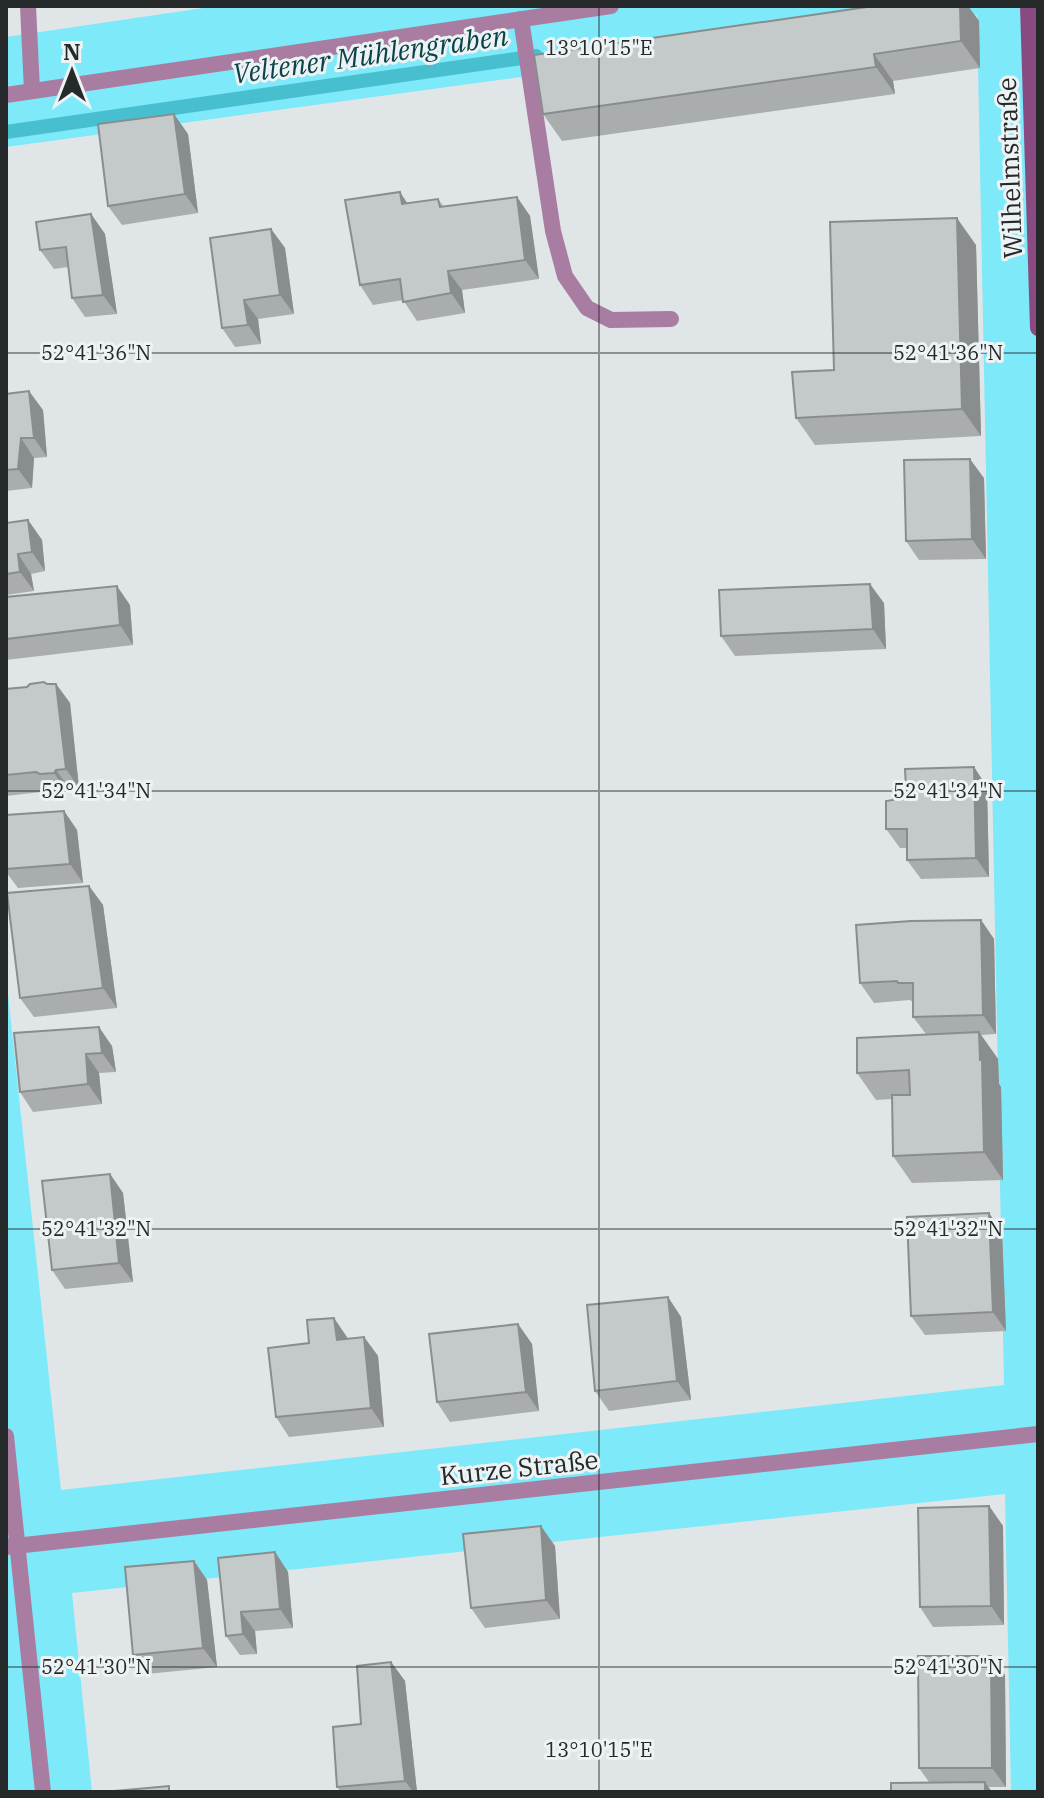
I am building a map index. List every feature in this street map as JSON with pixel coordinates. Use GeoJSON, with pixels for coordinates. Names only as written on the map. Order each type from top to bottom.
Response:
{"type":"FeatureCollection","features":[{"type":"Feature","properties":{"kind":"street"},"geometry":{"type":"LineString","coordinates":[[28,6],[32,91]]}},
{"type":"Feature","properties":{"kind":"street"},"geometry":{"type":"LineString","coordinates":[[6,95],[611,6]]}},
{"type":"Feature","properties":{"kind":"street","name":"Wilhelmstraße"},"geometry":{"type":"LineString","coordinates":[[1028,6],[1038,328]]}},
{"type":"Feature","properties":{"kind":"street"},"geometry":{"type":"LineString","coordinates":[[521,19],[553,231],[565,276],[587,308],[611,320],[671,319]]}},
{"type":"Feature","properties":{"kind":"street","name":"Kurze Straße"},"geometry":{"type":"LineString","coordinates":[[12,1546],[1038,1434]]}},
{"type":"Feature","properties":{"kind":"street"},"geometry":{"type":"LineString","coordinates":[[6,1436],[12,1546],[43,1792]]}},
{"type":"Feature","properties":{"kind":"shaded area"},"geometry":{"type":"Polygon","coordinates":[[[217,6],[1038,6],[1038,1792],[1011,1792],[1005,1494],[72,1593],[92,1792],[6,1792],[6,975],[61,1490],[1004,1385],[977,15],[6,147],[6,37],[217,6]]]}},
{"type":"Feature","properties":{"kind":"building"},"geometry":{"type":"Polygon","coordinates":[[[874,6],[960,6],[961,41],[874,54],[876,67],[543,114],[534,55],[874,6]]]}},
{"type":"Feature","properties":{"kind":"building"},"geometry":{"type":"Polygon","coordinates":[[[174,114],[185,194],[108,206],[98,124],[174,114]]]}},
{"type":"Feature","properties":{"kind":"building"},"geometry":{"type":"Polygon","coordinates":[[[400,192],[402,204],[438,199],[440,207],[517,197],[525,260],[448,271],[451,293],[403,302],[400,279],[360,285],[345,200],[400,192]]]}},
{"type":"Feature","properties":{"kind":"building"},"geometry":{"type":"Polygon","coordinates":[[[91,214],[103,295],[72,298],[66,247],[40,250],[36,222],[91,214]]]}},
{"type":"Feature","properties":{"kind":"building"},"geometry":{"type":"Polygon","coordinates":[[[957,218],[962,409],[796,418],[792,372],[834,370],[830,222],[957,218]]]}},
{"type":"Feature","properties":{"kind":"building"},"geometry":{"type":"Polygon","coordinates":[[[271,229],[280,295],[244,300],[248,325],[222,328],[210,238],[271,229]]]}},
{"type":"Feature","properties":{"kind":"building"},"geometry":{"type":"Polygon","coordinates":[[[29,391],[34,438],[21,438],[18,469],[6,470],[6,394],[29,391]]]}},
{"type":"Feature","properties":{"kind":"building"},"geometry":{"type":"Polygon","coordinates":[[[970,459],[972,539],[906,541],[904,460],[970,459]]]}},
{"type":"Feature","properties":{"kind":"building"},"geometry":{"type":"Polygon","coordinates":[[[28,520],[32,552],[18,554],[20,572],[6,574],[6,523],[28,520]]]}},
{"type":"Feature","properties":{"kind":"building"},"geometry":{"type":"Polygon","coordinates":[[[870,584],[873,629],[721,636],[719,590],[870,584]]]}},
{"type":"Feature","properties":{"kind":"building"},"geometry":{"type":"Polygon","coordinates":[[[117,586],[120,625],[6,639],[6,597],[117,586]]]}},
{"type":"Feature","properties":{"kind":"building"},"geometry":{"type":"Polygon","coordinates":[[[44,682],[56,684],[66,769],[54,773],[6,775],[6,689],[44,682]]]}},
{"type":"Feature","properties":{"kind":"building"},"geometry":{"type":"Polygon","coordinates":[[[974,767],[976,858],[907,860],[907,829],[886,829],[886,801],[893,800],[893,789],[906,789],[905,769],[974,767]]]}},
{"type":"Feature","properties":{"kind":"building"},"geometry":{"type":"Polygon","coordinates":[[[64,811],[70,864],[6,869],[6,815],[64,811]]]}},
{"type":"Feature","properties":{"kind":"building"},"geometry":{"type":"Polygon","coordinates":[[[89,886],[103,988],[20,998],[7,893],[89,886]]]}},
{"type":"Feature","properties":{"kind":"building"},"geometry":{"type":"Polygon","coordinates":[[[981,920],[983,1015],[913,1017],[913,983],[860,983],[856,925],[981,920]]]}},
{"type":"Feature","properties":{"kind":"building"},"geometry":{"type":"Polygon","coordinates":[[[99,1027],[102,1053],[86,1054],[88,1084],[20,1092],[14,1033],[99,1027]]]}},
{"type":"Feature","properties":{"kind":"building"},"geometry":{"type":"Polygon","coordinates":[[[979,1032],[984,1152],[893,1156],[892,1095],[910,1095],[909,1070],[857,1073],[857,1038],[979,1032]]]}},
{"type":"Feature","properties":{"kind":"building"},"geometry":{"type":"Polygon","coordinates":[[[110,1174],[119,1263],[52,1270],[42,1181],[110,1174]]]}},
{"type":"Feature","properties":{"kind":"building"},"geometry":{"type":"Polygon","coordinates":[[[989,1213],[993,1312],[911,1316],[907,1217],[989,1213]]]}},
{"type":"Feature","properties":{"kind":"building"},"geometry":{"type":"Polygon","coordinates":[[[668,1297],[677,1381],[595,1391],[587,1305],[668,1297]]]}},
{"type":"Feature","properties":{"kind":"building"},"geometry":{"type":"Polygon","coordinates":[[[334,1318],[337,1340],[364,1337],[371,1408],[276,1417],[268,1348],[309,1343],[307,1320],[334,1318]]]}},
{"type":"Feature","properties":{"kind":"building"},"geometry":{"type":"Polygon","coordinates":[[[518,1324],[526,1392],[437,1402],[429,1334],[518,1324]]]}},
{"type":"Feature","properties":{"kind":"building"},"geometry":{"type":"Polygon","coordinates":[[[989,1506],[991,1606],[920,1607],[918,1508],[989,1506]]]}},
{"type":"Feature","properties":{"kind":"building"},"geometry":{"type":"Polygon","coordinates":[[[541,1526],[546,1600],[471,1608],[463,1534],[541,1526]]]}},
{"type":"Feature","properties":{"kind":"building"},"geometry":{"type":"Polygon","coordinates":[[[275,1552],[280,1609],[241,1612],[243,1634],[226,1636],[218,1558],[275,1552]]]}},
{"type":"Feature","properties":{"kind":"building"},"geometry":{"type":"Polygon","coordinates":[[[194,1561],[203,1648],[133,1655],[125,1567],[194,1561]]]}},
{"type":"Feature","properties":{"kind":"building"},"geometry":{"type":"Polygon","coordinates":[[[918,1656],[991,1656],[992,1768],[919,1768],[918,1656]]]}},
{"type":"Feature","properties":{"kind":"building"},"geometry":{"type":"Polygon","coordinates":[[[391,1662],[405,1781],[337,1787],[333,1727],[361,1724],[357,1666],[391,1662]]]}},
{"type":"Feature","properties":{"kind":"building"},"geometry":{"type":"Polygon","coordinates":[[[985,1782],[985,1792],[891,1792],[891,1783],[985,1782]]]}},
{"type":"Feature","properties":{"kind":"building"},"geometry":{"type":"Polygon","coordinates":[[[169,1786],[169,1792],[103,1792],[169,1786]]]}},
{"type":"Feature","properties":{"kind":"waterway","name":"Veltener Mühlengraben"},"geometry":{"type":"LineString","coordinates":[[6,132],[536,56]]}}]}
